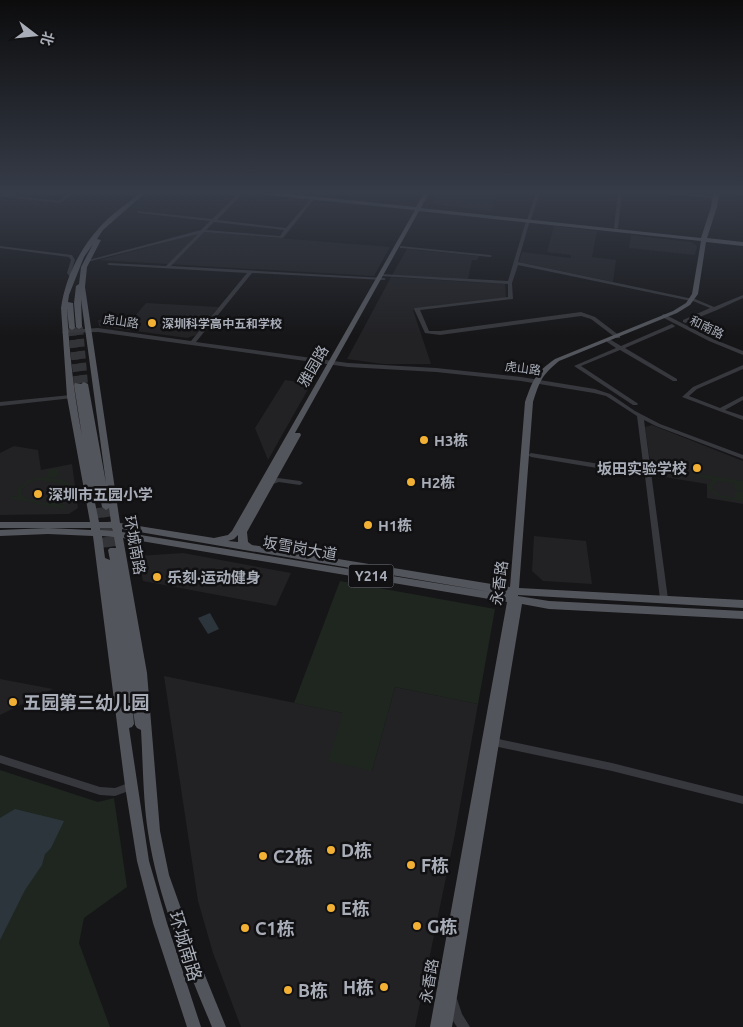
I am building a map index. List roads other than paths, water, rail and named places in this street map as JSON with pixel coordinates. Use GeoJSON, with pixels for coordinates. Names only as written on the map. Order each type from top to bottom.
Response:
{"type":"FeatureCollection","features":[{"type":"Feature","properties":{"kind":"main road","name":"环城南路"},"geometry":{"type":"LineString","coordinates":[[90,241],[80,257],[75,278],[64,308],[78,329],[71,397],[96,529],[143,861],[160,923],[194,1027]]}},
{"type":"Feature","properties":{"kind":"main road","name":"环城南路"},"geometry":{"type":"LineString","coordinates":[[98,241],[75,278],[78,329],[110,480],[142,673],[154,831],[163,876],[197,974],[219,1027]]}},
{"type":"Feature","properties":{"kind":"main road","name":"雅园路"},"geometry":{"type":"LineString","coordinates":[[213,541],[226,539],[235,533],[402,241]]}},
{"type":"Feature","properties":{"kind":"main road","name":"雅园路"},"geometry":{"type":"LineString","coordinates":[[382,277],[405,241]]}},
{"type":"Feature","properties":{"kind":"main road"},"geometry":{"type":"LineString","coordinates":[[538,380],[565,359],[614,337],[668,318],[687,308],[700,289],[706,241]]}},
{"type":"Feature","properties":{"kind":"main road"},"geometry":{"type":"LineString","coordinates":[[709,241],[712,243],[730,242]]}},
{"type":"Feature","properties":{"kind":"main road"},"geometry":{"type":"LineString","coordinates":[[721,241],[743,243]]}},
{"type":"Feature","properties":{"kind":"main road","name":"雅园路"},"geometry":{"type":"LineString","coordinates":[[250,547],[243,543],[243,532],[274,479],[334,362]]}},
{"type":"Feature","properties":{"kind":"main road","name":"永香路"},"geometry":{"type":"LineString","coordinates":[[445,1027],[494,742],[516,595],[538,380]]}},
{"type":"Feature","properties":{"kind":"main road","name":"永香路"},"geometry":{"type":"LineString","coordinates":[[436,1027],[516,595],[529,402],[538,380]]}},
{"type":"Feature","properties":{"kind":"main road","name":"环城南路"},"geometry":{"type":"LineString","coordinates":[[81,384],[87,399],[102,507]]}},
{"type":"Feature","properties":{"kind":"main road","name":"环城南路"},"geometry":{"type":"LineString","coordinates":[[81,384],[82,411],[102,507]]}},
{"type":"Feature","properties":{"kind":"main road"},"geometry":{"type":"LineString","coordinates":[[87,399],[95,415],[103,459],[110,480]]}},
{"type":"Feature","properties":{"kind":"main road"},"geometry":{"type":"LineString","coordinates":[[82,411],[82,462]]}},
{"type":"Feature","properties":{"kind":"main road","name":"坂雪岗大道"},"geometry":{"type":"LineString","coordinates":[[0,525],[117,530],[213,541],[501,590],[549,605],[743,614]]}},
{"type":"Feature","properties":{"kind":"main road","name":"坂雪岗大道"},"geometry":{"type":"LineString","coordinates":[[0,533],[96,529]]}},
{"type":"Feature","properties":{"kind":"main road","name":"坂雪岗大道"},"geometry":{"type":"LineString","coordinates":[[117,530],[516,595],[664,599],[743,604]]}},
{"type":"Feature","properties":{"kind":"main road","name":"环城南路"},"geometry":{"type":"LineString","coordinates":[[131,786],[124,669],[109,551],[138,701],[150,790]]}},
{"type":"Feature","properties":{"kind":"street"},"geometry":{"type":"LineString","coordinates":[[87,261],[165,241]]}},
{"type":"Feature","properties":{"kind":"street"},"geometry":{"type":"LineString","coordinates":[[166,267],[193,241]]}},
{"type":"Feature","properties":{"kind":"street"},"geometry":{"type":"LineString","coordinates":[[523,241],[510,283],[511,298],[417,309],[427,332],[432,333],[581,314],[593,318],[614,337],[620,348],[675,380]]}},
{"type":"Feature","properties":{"kind":"street"},"geometry":{"type":"LineString","coordinates":[[0,247],[70,256],[73,260],[69,273],[75,278]]}},
{"type":"Feature","properties":{"kind":"street"},"geometry":{"type":"LineString","coordinates":[[402,247],[490,256]]}},
{"type":"Feature","properties":{"kind":"street"},"geometry":{"type":"LineString","coordinates":[[516,263],[693,300],[715,309]]}},
{"type":"Feature","properties":{"kind":"street"},"geometry":{"type":"LineString","coordinates":[[110,264],[510,283]]}},
{"type":"Feature","properties":{"kind":"street"},"geometry":{"type":"LineString","coordinates":[[193,342],[250,272]]}},
{"type":"Feature","properties":{"kind":"street"},"geometry":{"type":"LineString","coordinates":[[686,321],[743,296]]}},
{"type":"Feature","properties":{"kind":"street"},"geometry":{"type":"LineString","coordinates":[[635,404],[577,366],[620,348],[668,318]]}},
{"type":"Feature","properties":{"kind":"street","name":"和南路"},"geometry":{"type":"LineString","coordinates":[[668,318],[711,340],[743,352]]}},
{"type":"Feature","properties":{"kind":"street","name":"虎山路"},"geometry":{"type":"LineString","coordinates":[[78,329],[193,342],[334,362],[437,368],[552,382],[604,393],[640,416],[667,429],[743,457]]}},
{"type":"Feature","properties":{"kind":"street"},"geometry":{"type":"LineString","coordinates":[[743,367],[695,388],[685,397],[743,418]]}},
{"type":"Feature","properties":{"kind":"street"},"geometry":{"type":"LineString","coordinates":[[0,404],[71,397]]}},
{"type":"Feature","properties":{"kind":"street"},"geometry":{"type":"LineString","coordinates":[[720,410],[743,398]]}},
{"type":"Feature","properties":{"kind":"street"},"geometry":{"type":"LineString","coordinates":[[640,416],[664,599]]}},
{"type":"Feature","properties":{"kind":"street"},"geometry":{"type":"LineString","coordinates":[[531,455],[647,474]]}},
{"type":"Feature","properties":{"kind":"street"},"geometry":{"type":"LineString","coordinates":[[274,479],[300,483]]}},
{"type":"Feature","properties":{"kind":"street"},"geometry":{"type":"LineString","coordinates":[[494,742],[612,767],[743,800]]}},
{"type":"Feature","properties":{"kind":"street"},"geometry":{"type":"LineString","coordinates":[[0,759],[100,791],[115,792],[131,786]]}},
{"type":"Feature","properties":{"kind":"street"},"geometry":{"type":"LineString","coordinates":[[451,991],[455,1011],[464,1027]]}},
{"type":"Feature","properties":{"kind":"tunnel"},"geometry":{"type":"LineString","coordinates":[[79,327],[84,384]]}},
{"type":"Feature","properties":{"kind":"tunnel"},"geometry":{"type":"LineString","coordinates":[[72,328],[78,385]]}},
{"type":"Feature","properties":{"kind":"tunnel"},"geometry":{"type":"LineString","coordinates":[[106,507],[113,550]]}},
{"type":"Feature","properties":{"kind":"tunnel"},"geometry":{"type":"LineString","coordinates":[[98,508],[105,552]]}},
{"type":"Feature","properties":{"kind":"place","name":"深圳科学高中五和学校"},"geometry":{"type":"Point","coordinates":[152,323]}},
{"type":"Feature","properties":{"kind":"place","name":"H3栋"},"geometry":{"type":"Point","coordinates":[424,440]}},
{"type":"Feature","properties":{"kind":"place","name":"坂田实验学校"},"geometry":{"type":"Point","coordinates":[697,468]}},
{"type":"Feature","properties":{"kind":"place","name":"H2栋"},"geometry":{"type":"Point","coordinates":[411,482]}},
{"type":"Feature","properties":{"kind":"place","name":"深圳市五园小学"},"geometry":{"type":"Point","coordinates":[38,494]}},
{"type":"Feature","properties":{"kind":"place","name":"H1栋"},"geometry":{"type":"Point","coordinates":[368,525]}},
{"type":"Feature","properties":{"kind":"place","name":"乐刻·运动健身"},"geometry":{"type":"Point","coordinates":[157,577]}},
{"type":"Feature","properties":{"kind":"place","name":"五园第三幼儿园"},"geometry":{"type":"Point","coordinates":[13,702]}},
{"type":"Feature","properties":{"kind":"place","name":"D栋"},"geometry":{"type":"Point","coordinates":[331,850]}},
{"type":"Feature","properties":{"kind":"place","name":"C2栋"},"geometry":{"type":"Point","coordinates":[263,856]}},
{"type":"Feature","properties":{"kind":"place","name":"F栋"},"geometry":{"type":"Point","coordinates":[411,865]}},
{"type":"Feature","properties":{"kind":"place","name":"E栋"},"geometry":{"type":"Point","coordinates":[331,908]}},
{"type":"Feature","properties":{"kind":"place","name":"G栋"},"geometry":{"type":"Point","coordinates":[417,926]}},
{"type":"Feature","properties":{"kind":"place","name":"C1栋"},"geometry":{"type":"Point","coordinates":[245,928]}},
{"type":"Feature","properties":{"kind":"place","name":"H栋"},"geometry":{"type":"Point","coordinates":[384,987]}},
{"type":"Feature","properties":{"kind":"place","name":"B栋"},"geometry":{"type":"Point","coordinates":[288,990]}}]}
